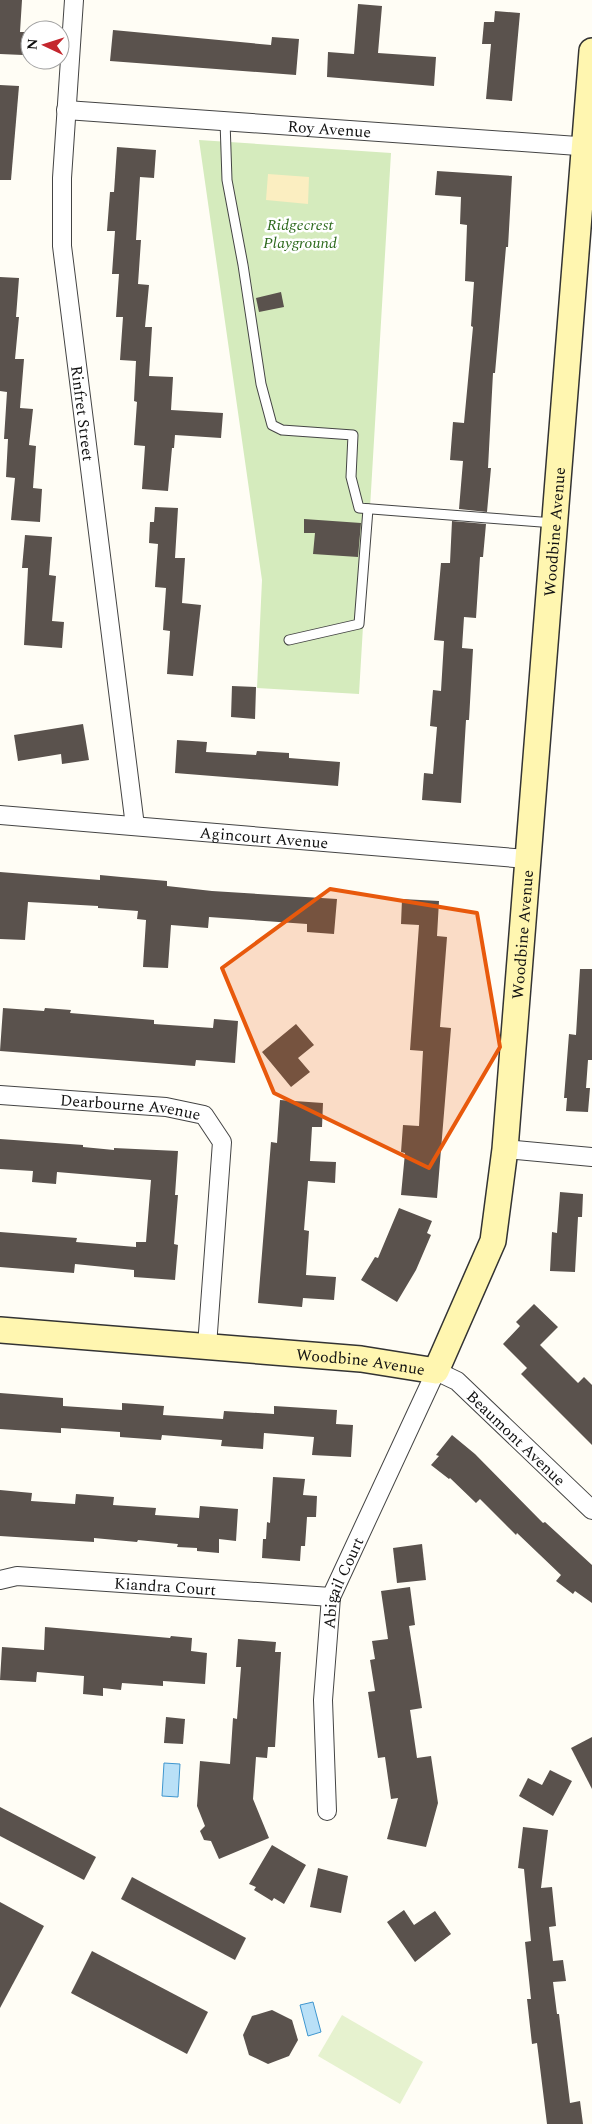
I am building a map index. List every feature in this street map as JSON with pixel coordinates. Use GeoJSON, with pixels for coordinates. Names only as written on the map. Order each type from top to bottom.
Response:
{"type":"FeatureCollection","features":[{"type":"Feature","properties":{"kind":"street","name":"Rinfret Street"},"geometry":{"type":"LineString","coordinates":[[74,0],[62,178],[62,246],[136,826]]}},
{"type":"Feature","properties":{"kind":"street","name":"Woodbine Avenue"},"geometry":{"type":"LineString","coordinates":[[0,1330],[361,1359],[436,1371],[492,1241],[505,1149],[527,859],[588,147],[592,51]]}},
{"type":"Feature","properties":{"kind":"street","name":"Roy Avenue"},"geometry":{"type":"LineString","coordinates":[[66,110],[588,147]]}},
{"type":"Feature","properties":{"kind":"street","name":"Agincourt Avenue"},"geometry":{"type":"LineString","coordinates":[[0,815],[527,859]]}},
{"type":"Feature","properties":{"kind":"street","name":"Dearbourne Avenue"},"geometry":{"type":"LineString","coordinates":[[0,1095],[166,1107],[204,1115],[222,1142],[207,1346]]}},
{"type":"Feature","properties":{"kind":"street"},"geometry":{"type":"LineString","coordinates":[[505,1149],[592,1157]]}},
{"type":"Feature","properties":{"kind":"street","name":"Beaumont Avenue"},"geometry":{"type":"LineString","coordinates":[[436,1371],[457,1381],[592,1510]]}},
{"type":"Feature","properties":{"kind":"street","name":"Abigail Court"},"geometry":{"type":"LineString","coordinates":[[327,1811],[323,1700],[331,1597],[436,1371]]}},
{"type":"Feature","properties":{"kind":"street","name":"Kiandra Court"},"geometry":{"type":"LineString","coordinates":[[0,1580],[17,1576],[331,1597]]}},
{"type":"Feature","properties":{"kind":"lane"},"geometry":{"type":"LineString","coordinates":[[225,121],[228,180],[261,384],[272,425],[282,430],[353,435],[351,477],[358,508],[555,523]]}},
{"type":"Feature","properties":{"kind":"lane"},"geometry":{"type":"LineString","coordinates":[[289,640],[359,624],[368,509]]}},
{"type":"Feature","properties":{"kind":"highlighted area"},"geometry":{"type":"Polygon","coordinates":[[[330,889],[477,913],[500,1047],[429,1168],[274,1093],[222,968],[330,889]]]}},
{"type":"Feature","properties":{"kind":"green space","name":"Ridgecrest Playground"},"geometry":{"type":"Polygon","coordinates":[[[199,140],[391,153],[359,694],[257,688],[262,580],[199,140]]]}},
{"type":"Feature","properties":{"kind":"green space"},"geometry":{"type":"Polygon","coordinates":[[[342,2015],[423,2062],[400,2104],[318,2056],[342,2015]]]}},
{"type":"Feature","properties":{"kind":"sand"},"geometry":{"type":"Polygon","coordinates":[[[268,174],[309,177],[308,204],[266,200],[268,174]]]}},
{"type":"Feature","properties":{"kind":"water"},"geometry":{"type":"Polygon","coordinates":[[[164,1763],[180,1764],[178,1797],[162,1796],[164,1763]]]}},
{"type":"Feature","properties":{"kind":"water"},"geometry":{"type":"Polygon","coordinates":[[[313,2002],[321,2032],[308,2036],[300,2005],[313,2002]]]}},
{"type":"Feature","properties":{"kind":"building"},"geometry":{"type":"Polygon","coordinates":[[[0,0],[22,0],[20,55],[0,54],[0,0]]]}},
{"type":"Feature","properties":{"kind":"building"},"geometry":{"type":"Polygon","coordinates":[[[358,4],[382,6],[378,53],[436,57],[434,86],[327,77],[328,52],[354,54],[358,4]]]}},
{"type":"Feature","properties":{"kind":"building"},"geometry":{"type":"Polygon","coordinates":[[[495,11],[520,13],[512,101],[486,99],[491,44],[482,44],[484,22],[494,22],[495,11]]]}},
{"type":"Feature","properties":{"kind":"building"},"geometry":{"type":"Polygon","coordinates":[[[113,30],[271,45],[272,37],[299,39],[296,75],[110,61],[113,30]]]}},
{"type":"Feature","properties":{"kind":"building"},"geometry":{"type":"Polygon","coordinates":[[[0,85],[19,86],[11,180],[0,180],[0,85]]]}},
{"type":"Feature","properties":{"kind":"building"},"geometry":{"type":"Polygon","coordinates":[[[117,147],[156,150],[154,178],[140,177],[136,240],[141,240],[138,284],[149,285],[145,327],[152,327],[149,376],[173,377],[171,410],[223,413],[221,438],[175,435],[168,491],[142,489],[145,446],[134,445],[137,402],[134,401],[136,361],[120,360],[123,317],[116,317],[119,274],[112,274],[115,231],[107,231],[110,192],[114,192],[117,147]]]}},
{"type":"Feature","properties":{"kind":"building"},"geometry":{"type":"Polygon","coordinates":[[[437,171],[512,176],[508,247],[506,247],[495,373],[493,373],[488,468],[491,468],[487,512],[459,509],[463,461],[450,460],[453,422],[464,423],[473,327],[471,326],[474,282],[465,281],[467,225],[460,224],[461,197],[435,195],[437,171]]]}},
{"type":"Feature","properties":{"kind":"building"},"geometry":{"type":"Polygon","coordinates":[[[0,277],[19,278],[16,317],[19,317],[15,359],[24,359],[20,408],[33,409],[29,445],[36,446],[33,488],[42,489],[40,522],[11,520],[15,478],[6,477],[8,439],[4,439],[7,392],[0,391],[0,277]]]}},
{"type":"Feature","properties":{"kind":"building"},"geometry":{"type":"Polygon","coordinates":[[[281,292],[284,307],[259,312],[256,298],[281,292]]]}},
{"type":"Feature","properties":{"kind":"building"},"geometry":{"type":"Polygon","coordinates":[[[155,507],[178,508],[175,558],[185,558],[182,603],[201,605],[193,676],[167,674],[170,631],[163,630],[166,588],[155,587],[158,544],[149,543],[150,522],[154,522],[155,507]]]}},
{"type":"Feature","properties":{"kind":"building"},"geometry":{"type":"Polygon","coordinates":[[[304,519],[361,523],[358,557],[313,554],[315,533],[304,533],[304,519]]]}},
{"type":"Feature","properties":{"kind":"building"},"geometry":{"type":"Polygon","coordinates":[[[452,521],[486,524],[483,557],[480,557],[476,618],[464,617],[462,648],[473,649],[469,720],[466,720],[461,803],[422,800],[424,773],[433,774],[437,727],[430,726],[433,690],[441,691],[444,641],[434,640],[441,563],[450,563],[452,521]]]}},
{"type":"Feature","properties":{"kind":"building"},"geometry":{"type":"Polygon","coordinates":[[[25,535],[52,537],[49,575],[56,576],[52,621],[64,622],[62,648],[24,645],[28,568],[22,568],[25,535]]]}},
{"type":"Feature","properties":{"kind":"building"},"geometry":{"type":"Polygon","coordinates":[[[232,686],[256,687],[255,719],[231,717],[232,686]]]}},
{"type":"Feature","properties":{"kind":"building"},"geometry":{"type":"Polygon","coordinates":[[[83,724],[89,760],[62,764],[61,754],[18,761],[14,735],[83,724]]]}},
{"type":"Feature","properties":{"kind":"building"},"geometry":{"type":"Polygon","coordinates":[[[177,740],[207,742],[206,752],[256,755],[257,751],[289,753],[289,758],[340,762],[338,786],[175,773],[177,740]]]}},
{"type":"Feature","properties":{"kind":"building"},"geometry":{"type":"Polygon","coordinates":[[[0,872],[100,880],[100,875],[167,881],[167,886],[212,891],[337,899],[334,934],[307,932],[307,924],[209,917],[208,928],[171,925],[168,968],[143,967],[146,920],[137,919],[138,911],[98,908],[98,906],[28,902],[25,940],[0,939],[0,872]]]}},
{"type":"Feature","properties":{"kind":"building"},"geometry":{"type":"Polygon","coordinates":[[[402,899],[439,901],[437,936],[447,937],[440,1027],[451,1028],[437,1198],[401,1195],[405,1153],[401,1152],[403,1125],[419,1126],[423,1051],[410,1050],[419,925],[401,924],[402,899]]]}},
{"type":"Feature","properties":{"kind":"building"},"geometry":{"type":"Polygon","coordinates":[[[580,969],[592,969],[592,1060],[588,1060],[586,1088],[590,1088],[588,1112],[566,1111],[567,1098],[564,1098],[569,1034],[576,1035],[580,969]]]}},
{"type":"Feature","properties":{"kind":"building"},"geometry":{"type":"Polygon","coordinates":[[[3,1008],[44,1011],[45,1008],[71,1010],[70,1013],[154,1020],[154,1024],[213,1028],[214,1019],[238,1021],[235,1063],[196,1060],[195,1066],[0,1051],[3,1008]]]}},
{"type":"Feature","properties":{"kind":"building"},"geometry":{"type":"Polygon","coordinates":[[[296,1024],[314,1045],[298,1058],[310,1072],[291,1087],[262,1052],[296,1024]]]}},
{"type":"Feature","properties":{"kind":"building"},"geometry":{"type":"Polygon","coordinates":[[[280,1100],[323,1103],[322,1127],[312,1127],[310,1161],[336,1162],[335,1183],[308,1181],[304,1230],[309,1231],[306,1275],[336,1277],[334,1300],[303,1298],[302,1307],[258,1303],[271,1142],[277,1143],[280,1100]]]}},
{"type":"Feature","properties":{"kind":"building"},"geometry":{"type":"Polygon","coordinates":[[[0,1139],[83,1145],[83,1147],[114,1150],[114,1148],[178,1151],[175,1195],[178,1195],[174,1244],[178,1245],[175,1280],[134,1277],[134,1270],[75,1264],[74,1273],[0,1267],[0,1232],[77,1238],[76,1242],[136,1247],[136,1242],[146,1242],[151,1180],[57,1172],[56,1184],[32,1182],[33,1171],[0,1169],[0,1139]]]}},
{"type":"Feature","properties":{"kind":"building"},"geometry":{"type":"Polygon","coordinates":[[[560,1192],[583,1194],[582,1217],[578,1217],[575,1272],[550,1271],[552,1232],[557,1233],[560,1192]]]}},
{"type":"Feature","properties":{"kind":"building"},"geometry":{"type":"Polygon","coordinates":[[[399,1208],[432,1221],[427,1233],[431,1235],[416,1270],[397,1302],[361,1280],[375,1257],[378,1258],[399,1208]]]}},
{"type":"Feature","properties":{"kind":"building"},"geometry":{"type":"Polygon","coordinates":[[[534,1304],[558,1327],[540,1345],[578,1383],[584,1377],[592,1385],[592,1445],[521,1374],[527,1368],[503,1344],[520,1326],[516,1322],[534,1304]]]}},
{"type":"Feature","properties":{"kind":"building"},"geometry":{"type":"Polygon","coordinates":[[[0,1393],[63,1398],[63,1406],[122,1410],[122,1403],[164,1406],[163,1415],[223,1419],[224,1411],[274,1414],[274,1406],[337,1410],[336,1424],[353,1425],[351,1457],[312,1455],[314,1437],[264,1433],[263,1449],[221,1446],[222,1440],[162,1435],[161,1440],[120,1437],[120,1432],[61,1428],[61,1433],[0,1429],[0,1393]]]}},
{"type":"Feature","properties":{"kind":"building"},"geometry":{"type":"Polygon","coordinates":[[[452,1435],[475,1454],[543,1523],[545,1522],[592,1565],[592,1603],[575,1591],[573,1594],[556,1581],[561,1575],[517,1533],[516,1535],[480,1499],[476,1503],[450,1478],[431,1465],[439,1456],[436,1455],[452,1435]]]}},
{"type":"Feature","properties":{"kind":"building"},"geometry":{"type":"Polygon","coordinates":[[[273,1477],[305,1479],[303,1495],[317,1496],[316,1517],[307,1517],[305,1546],[301,1546],[300,1561],[262,1558],[263,1539],[266,1539],[267,1522],[270,1523],[273,1477]]]}},
{"type":"Feature","properties":{"kind":"building"},"geometry":{"type":"Polygon","coordinates":[[[0,1490],[32,1493],[31,1501],[75,1504],[76,1494],[114,1497],[113,1505],[156,1508],[155,1515],[199,1518],[200,1506],[238,1509],[236,1541],[219,1539],[219,1553],[197,1551],[197,1548],[177,1547],[178,1544],[138,1540],[137,1542],[94,1538],[94,1542],[0,1536],[0,1490]]]}},
{"type":"Feature","properties":{"kind":"building"},"geometry":{"type":"Polygon","coordinates":[[[422,1544],[426,1580],[397,1583],[393,1548],[422,1544]]]}},
{"type":"Feature","properties":{"kind":"building"},"geometry":{"type":"Polygon","coordinates":[[[410,1587],[415,1625],[409,1626],[422,1708],[410,1710],[417,1758],[431,1756],[438,1803],[426,1847],[387,1839],[398,1798],[391,1799],[385,1757],[378,1758],[368,1692],[375,1691],[370,1660],[375,1659],[372,1641],[388,1639],[381,1591],[410,1587]]]}},
{"type":"Feature","properties":{"kind":"building"},"geometry":{"type":"Polygon","coordinates":[[[45,1627],[170,1638],[171,1636],[192,1638],[191,1651],[207,1653],[205,1684],[163,1681],[163,1686],[122,1683],[121,1690],[103,1688],[103,1696],[83,1694],[84,1676],[37,1672],[36,1682],[0,1680],[2,1647],[44,1650],[45,1627]]]}},
{"type":"Feature","properties":{"kind":"building"},"geometry":{"type":"Polygon","coordinates":[[[238,1639],[276,1642],[275,1652],[281,1652],[275,1747],[268,1747],[267,1758],[256,1757],[253,1799],[269,1838],[219,1859],[211,1841],[204,1840],[200,1831],[205,1826],[197,1806],[200,1761],[230,1764],[233,1718],[237,1719],[241,1667],[236,1667],[238,1639]]]}},
{"type":"Feature","properties":{"kind":"building"},"geometry":{"type":"Polygon","coordinates":[[[166,1717],[185,1719],[183,1744],[164,1743],[166,1717]]]}},
{"type":"Feature","properties":{"kind":"building"},"geometry":{"type":"Polygon","coordinates":[[[592,1737],[592,1789],[571,1748],[592,1737]]]}},
{"type":"Feature","properties":{"kind":"building"},"geometry":{"type":"Polygon","coordinates":[[[550,1770],[572,1781],[553,1816],[519,1796],[528,1778],[542,1785],[550,1770]]]}},
{"type":"Feature","properties":{"kind":"building"},"geometry":{"type":"Polygon","coordinates":[[[0,1807],[96,1857],[84,1880],[0,1836],[0,1807]]]}},
{"type":"Feature","properties":{"kind":"building"},"geometry":{"type":"Polygon","coordinates":[[[523,1827],[548,1830],[541,1888],[552,1887],[556,1926],[549,1927],[553,1961],[563,1960],[566,1981],[553,1982],[557,2014],[559,2014],[570,2103],[580,2101],[583,2124],[547,2124],[537,2043],[532,2044],[527,1999],[531,1999],[525,1942],[531,1941],[524,1869],[518,1868],[523,1827]]]}},
{"type":"Feature","properties":{"kind":"building"},"geometry":{"type":"Polygon","coordinates":[[[272,1845],[306,1865],[284,1904],[274,1898],[272,1901],[254,1890],[256,1887],[249,1884],[272,1845]]]}},
{"type":"Feature","properties":{"kind":"building"},"geometry":{"type":"Polygon","coordinates":[[[318,1868],[348,1876],[341,1913],[310,1907],[318,1868]]]}},
{"type":"Feature","properties":{"kind":"building"},"geometry":{"type":"Polygon","coordinates":[[[132,1877],[246,1938],[235,1960],[121,1899],[132,1877]]]}},
{"type":"Feature","properties":{"kind":"building"},"geometry":{"type":"Polygon","coordinates":[[[0,1902],[44,1926],[0,2008],[0,1902]]]}},
{"type":"Feature","properties":{"kind":"building"},"geometry":{"type":"Polygon","coordinates":[[[404,1910],[414,1925],[435,1911],[451,1934],[415,1962],[387,1922],[404,1910]]]}},
{"type":"Feature","properties":{"kind":"building"},"geometry":{"type":"Polygon","coordinates":[[[92,1951],[208,2012],[187,2054],[71,1993],[92,1951]]]}},
{"type":"Feature","properties":{"kind":"building"},"geometry":{"type":"Polygon","coordinates":[[[272,2010],[292,2020],[298,2040],[289,2056],[268,2064],[249,2055],[243,2035],[252,2016],[272,2010]]]}}]}
